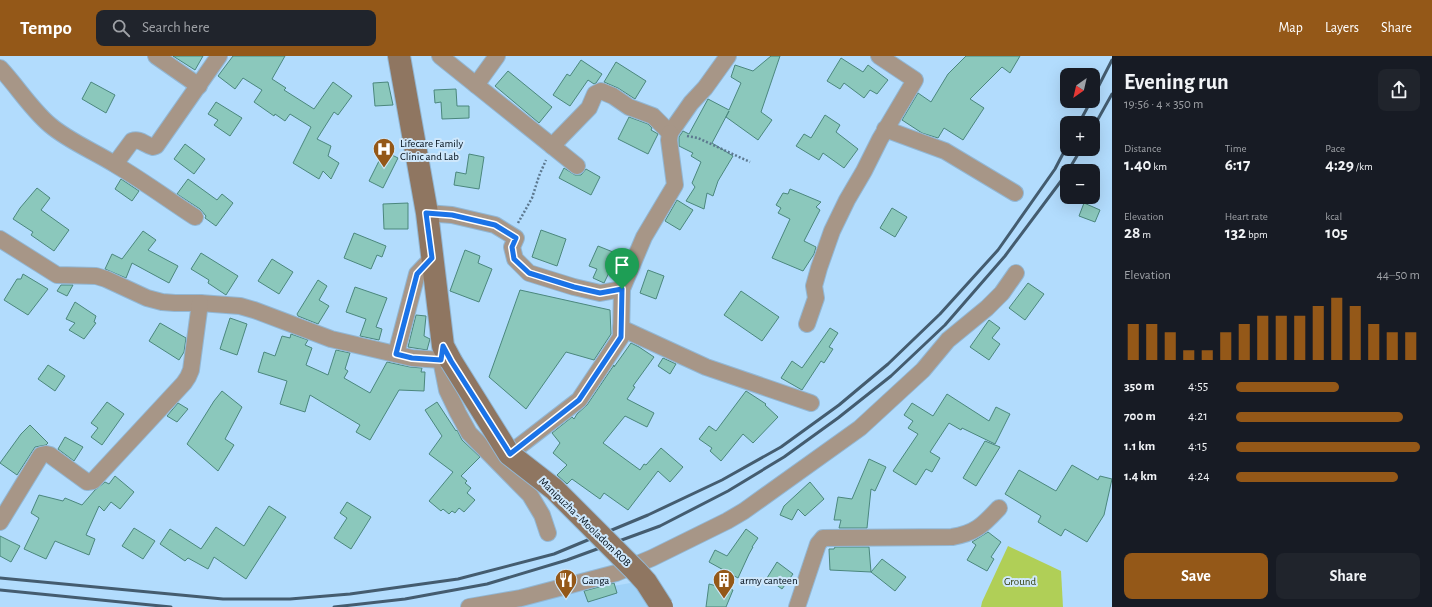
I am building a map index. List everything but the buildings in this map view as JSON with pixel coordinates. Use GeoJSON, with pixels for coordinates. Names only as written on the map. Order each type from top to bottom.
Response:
{"type":"FeatureCollection","features":[{"type":"Feature","properties":{"kind":"main road"},"geometry":{"type":"LineString","coordinates":[[399,56],[426,213],[445,356]]}},
{"type":"Feature","properties":{"kind":"main road","name":"Manipuzha - Mooladom ROB"},"geometry":{"type":"LineString","coordinates":[[445,356],[510,454],[554,489],[636,571],[646,582],[662,607]]}},
{"type":"Feature","properties":{"kind":"street"},"geometry":{"type":"LineString","coordinates":[[156,56],[199,86]]}},
{"type":"Feature","properties":{"kind":"street"},"geometry":{"type":"LineString","coordinates":[[115,164],[132,141],[138,140],[150,147],[156,146],[219,56]]}},
{"type":"Feature","properties":{"kind":"street"},"geometry":{"type":"LineString","coordinates":[[440,56],[577,166]]}},
{"type":"Feature","properties":{"kind":"street"},"geometry":{"type":"LineString","coordinates":[[476,85],[497,56]]}},
{"type":"Feature","properties":{"kind":"street"},"geometry":{"type":"LineString","coordinates":[[510,454],[579,400],[621,337],[622,289],[644,237],[675,185],[669,140],[670,133],[691,103],[705,88],[728,56]]}},
{"type":"Feature","properties":{"kind":"street"},"geometry":{"type":"LineString","coordinates":[[807,324],[816,298],[814,286],[817,274],[832,231],[885,129],[915,80],[879,56]]}},
{"type":"Feature","properties":{"kind":"street"},"geometry":{"type":"LineString","coordinates":[[0,68],[49,124],[76,144],[115,164],[195,217]]}},
{"type":"Feature","properties":{"kind":"street"},"geometry":{"type":"LineString","coordinates":[[553,147],[589,108],[595,94],[601,91],[613,96],[629,107],[653,116],[670,133]]}},
{"type":"Feature","properties":{"kind":"street"},"geometry":{"type":"LineString","coordinates":[[885,129],[945,151],[1015,193]]}},
{"type":"Feature","properties":{"kind":"street"},"geometry":{"type":"LineString","coordinates":[[426,213],[452,215],[495,225],[516,238],[512,247],[514,259],[529,273],[574,287],[600,293],[622,289]]}},
{"type":"Feature","properties":{"kind":"street"},"geometry":{"type":"LineString","coordinates":[[0,239],[57,275],[96,276],[106,279],[147,298],[162,302],[240,306],[331,339],[412,358],[445,356],[447,390],[469,433],[530,495],[542,515],[548,533]]}},
{"type":"Feature","properties":{"kind":"street"},"geometry":{"type":"LineString","coordinates":[[396,354],[417,274],[432,258]]}},
{"type":"Feature","properties":{"kind":"street"},"geometry":{"type":"LineString","coordinates":[[469,607],[522,598],[616,573],[659,555],[744,511],[860,428],[923,370],[948,340],[987,308],[1002,293],[1016,273]]}},
{"type":"Feature","properties":{"kind":"street"},"geometry":{"type":"LineString","coordinates":[[0,522],[41,455],[50,455],[87,482],[93,481],[184,383],[191,370],[200,303]]}},
{"type":"Feature","properties":{"kind":"street"},"geometry":{"type":"LineString","coordinates":[[621,328],[706,367],[811,403]]}},
{"type":"Feature","properties":{"kind":"street"},"geometry":{"type":"LineString","coordinates":[[797,607],[818,544],[823,538],[952,537],[971,532],[980,527],[999,508]]}},
{"type":"Feature","properties":{"kind":"path"},"geometry":{"type":"LineString","coordinates":[[670,133],[698,138],[750,162]]}},
{"type":"Feature","properties":{"kind":"path"},"geometry":{"type":"LineString","coordinates":[[512,235],[532,198],[539,176],[553,147]]}},
{"type":"Feature","properties":{"kind":"shaded area"},"geometry":{"type":"Polygon","coordinates":[[[636,582],[648,607],[495,607],[636,582]]]}},
{"type":"Feature","properties":{"kind":"green space","name":"Ground"},"geometry":{"type":"Polygon","coordinates":[[[1008,546],[1061,571],[1063,607],[981,607],[1008,546]]]}},
{"type":"Feature","properties":{"kind":"railway"},"geometry":{"type":"LineString","coordinates":[[1100,83],[1112,60]]}},
{"type":"Feature","properties":{"kind":"railway"},"geometry":{"type":"LineString","coordinates":[[1100,116],[1112,94]]}},
{"type":"Feature","properties":{"kind":"railway"},"geometry":{"type":"LineString","coordinates":[[1083,116],[1087,108]]}},
{"type":"Feature","properties":{"kind":"railway"},"geometry":{"type":"LineString","coordinates":[[0,578],[223,599],[290,599],[350,594],[458,579],[554,554],[648,515],[722,480],[781,447],[839,405],[888,364],[940,314],[998,250],[1055,169],[1062,156]]}},
{"type":"Feature","properties":{"kind":"railway"},"geometry":{"type":"LineString","coordinates":[[1072,164],[1077,156]]}},
{"type":"Feature","properties":{"kind":"railway"},"geometry":{"type":"LineString","coordinates":[[334,607],[405,599],[487,584],[567,560],[660,526],[728,491],[784,457],[838,418],[891,376],[945,325],[1005,256],[1060,182]]}},
{"type":"Feature","properties":{"kind":"railway"},"geometry":{"type":"LineString","coordinates":[[0,590],[171,607]]}},
{"type":"Feature","properties":{"kind":"place","name":"Lifecare Family Clinic and Lab"},"geometry":{"type":"Point","coordinates":[384,168]}},
{"type":"Feature","properties":{"kind":"place","name":"Ganga"},"geometry":{"type":"Point","coordinates":[566,600]}},
{"type":"Feature","properties":{"kind":"place","name":"army canteen"},"geometry":{"type":"Point","coordinates":[724,600]}},
{"type":"Feature","properties":{"kind":"route"},"geometry":{"type":"LineString","coordinates":[[426,213],[452,215],[495,225],[516,238],[512,247],[514,259],[529,273],[574,287],[600,293],[622,289],[621,337],[579,400],[510,454],[443,346],[441,360],[412,358],[396,354],[417,274],[432,258],[426,213]]}}]}
